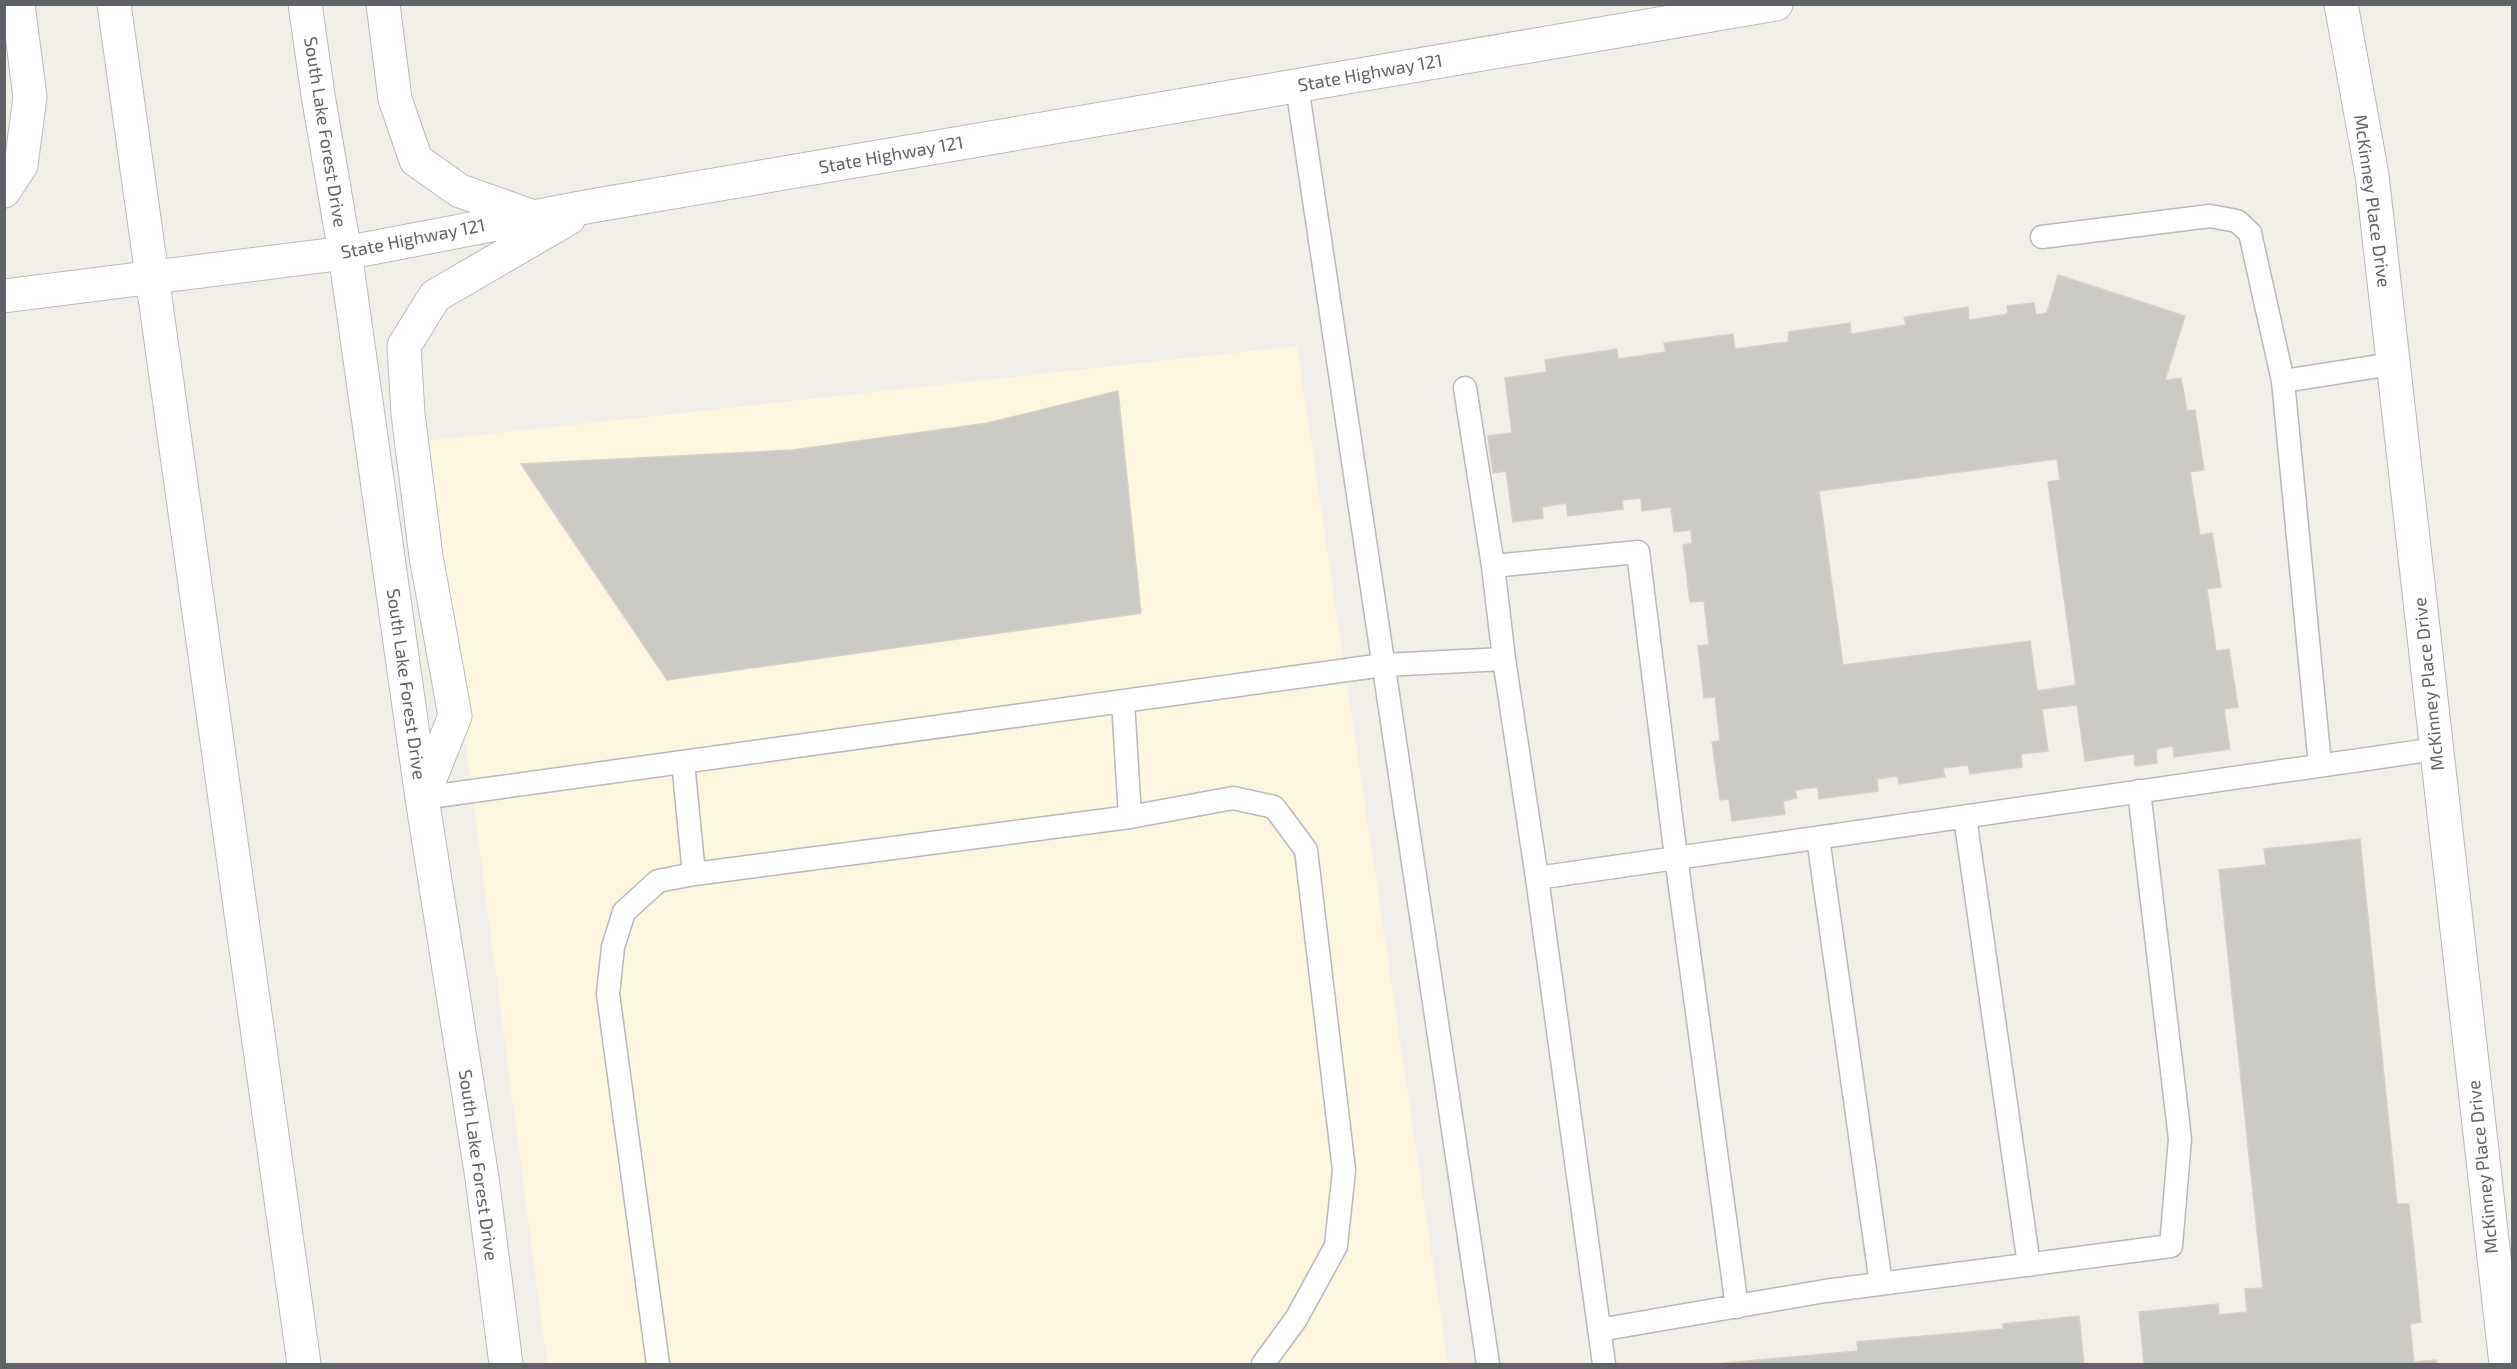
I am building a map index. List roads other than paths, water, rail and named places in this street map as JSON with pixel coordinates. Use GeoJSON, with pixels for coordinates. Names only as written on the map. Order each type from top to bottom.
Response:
{"type":"FeatureCollection","features":[{"type":"Feature","properties":{"kind":"main road"},"geometry":{"type":"LineString","coordinates":[[4,191],[21,165],[30,97],[18,4]]}},
{"type":"Feature","properties":{"kind":"main road"},"geometry":{"type":"LineString","coordinates":[[114,4],[304,1365]]}},
{"type":"Feature","properties":{"kind":"main road","name":"South Lake Forest Drive"},"geometry":{"type":"LineString","coordinates":[[305,4],[345,253],[422,798],[482,1178],[506,1365]]}},
{"type":"Feature","properties":{"kind":"main road"},"geometry":{"type":"LineString","coordinates":[[383,4],[395,99],[416,160],[460,191],[534,217]]}},
{"type":"Feature","properties":{"kind":"main road","name":"State Highway 121"},"geometry":{"type":"LineString","coordinates":[[4,296],[345,253],[591,206],[1776,4]]}},
{"type":"Feature","properties":{"kind":"main road","name":"McKinney Place Drive"},"geometry":{"type":"LineString","coordinates":[[2341,4],[2372,175],[2506,1365]]}},
{"type":"Feature","properties":{"kind":"main road"},"geometry":{"type":"LineString","coordinates":[[422,798],[455,716],[426,556],[408,414],[404,346],[435,296],[591,206]]}},
{"type":"Feature","properties":{"kind":"lane"},"geometry":{"type":"LineString","coordinates":[[1297,86],[1488,1365]]}},
{"type":"Feature","properties":{"kind":"lane"},"geometry":{"type":"LineString","coordinates":[[2042,237],[2210,216],[2237,221],[2250,233],[2283,381],[2320,765]]}},
{"type":"Feature","properties":{"kind":"lane"},"geometry":{"type":"LineString","coordinates":[[2283,381],[2392,364]]}},
{"type":"Feature","properties":{"kind":"lane"},"geometry":{"type":"LineString","coordinates":[[1465,388],[1493,566],[1504,659],[1537,878],[1604,1365]]}},
{"type":"Feature","properties":{"kind":"lane"},"geometry":{"type":"LineString","coordinates":[[1493,566],[1638,552],[1676,858],[1737,1307]]}},
{"type":"Feature","properties":{"kind":"lane"},"geometry":{"type":"LineString","coordinates":[[422,798],[1383,665],[1504,659]]}},
{"type":"Feature","properties":{"kind":"lane"},"geometry":{"type":"LineString","coordinates":[[1123,701],[1130,817]]}},
{"type":"Feature","properties":{"kind":"lane"},"geometry":{"type":"LineString","coordinates":[[1537,878],[2436,749]]}},
{"type":"Feature","properties":{"kind":"lane"},"geometry":{"type":"LineString","coordinates":[[683,762],[694,874]]}},
{"type":"Feature","properties":{"kind":"lane"},"geometry":{"type":"LineString","coordinates":[[1599,1330],[1881,1284],[2171,1246],[2180,1140],[2139,791]]}},
{"type":"Feature","properties":{"kind":"lane"},"geometry":{"type":"LineString","coordinates":[[658,1365],[608,994],[613,947],[624,912],[658,881],[694,874],[1130,817],[1233,798],[1274,807],[1306,850],[1344,1170],[1336,1246],[1296,1318],[1263,1365]]}},
{"type":"Feature","properties":{"kind":"lane"},"geometry":{"type":"LineString","coordinates":[[1965,817],[2029,1265]]}},
{"type":"Feature","properties":{"kind":"lane"},"geometry":{"type":"LineString","coordinates":[[1818,838],[1881,1284]]}}]}
